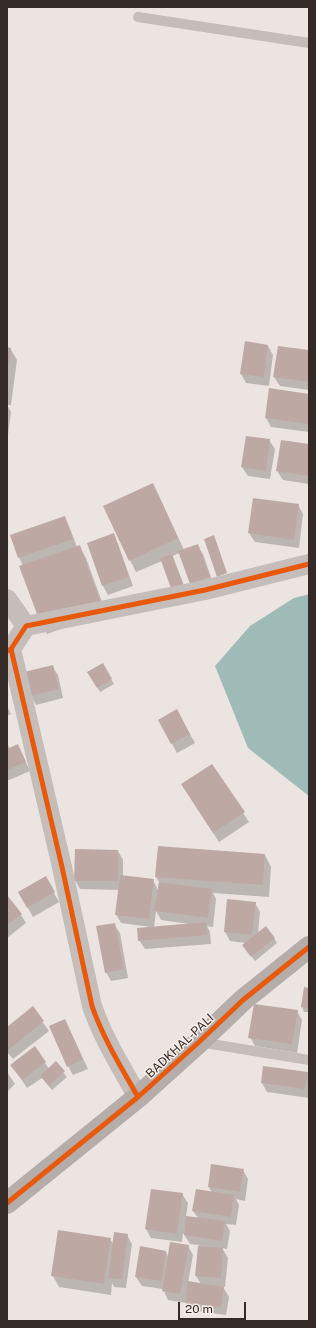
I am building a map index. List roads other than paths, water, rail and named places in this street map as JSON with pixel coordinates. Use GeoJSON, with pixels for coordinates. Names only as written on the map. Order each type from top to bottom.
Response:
{"type":"FeatureCollection","features":[{"type":"Feature","properties":{"kind":"street"},"geometry":{"type":"LineString","coordinates":[[138,1097],[109,1047],[92,1006],[62,867],[9,650],[26,626],[205,590],[309,564]]}},
{"type":"Feature","properties":{"kind":"street"},"geometry":{"type":"LineString","coordinates":[[7,599],[26,626]]}},
{"type":"Feature","properties":{"kind":"street","name":"BADKHAL-PALI"},"geometry":{"type":"LineString","coordinates":[[7,1203],[138,1097],[243,1000],[309,947]]}},
{"type":"Feature","properties":{"kind":"lane"},"geometry":{"type":"LineString","coordinates":[[138,17],[309,43]]}},
{"type":"Feature","properties":{"kind":"lane"},"geometry":{"type":"LineString","coordinates":[[199,1042],[309,1060]]}},
{"type":"Feature","properties":{"kind":"water"},"geometry":{"type":"Polygon","coordinates":[[[309,594],[309,796],[248,748],[215,666],[250,626],[294,598],[309,594]]]}}]}
